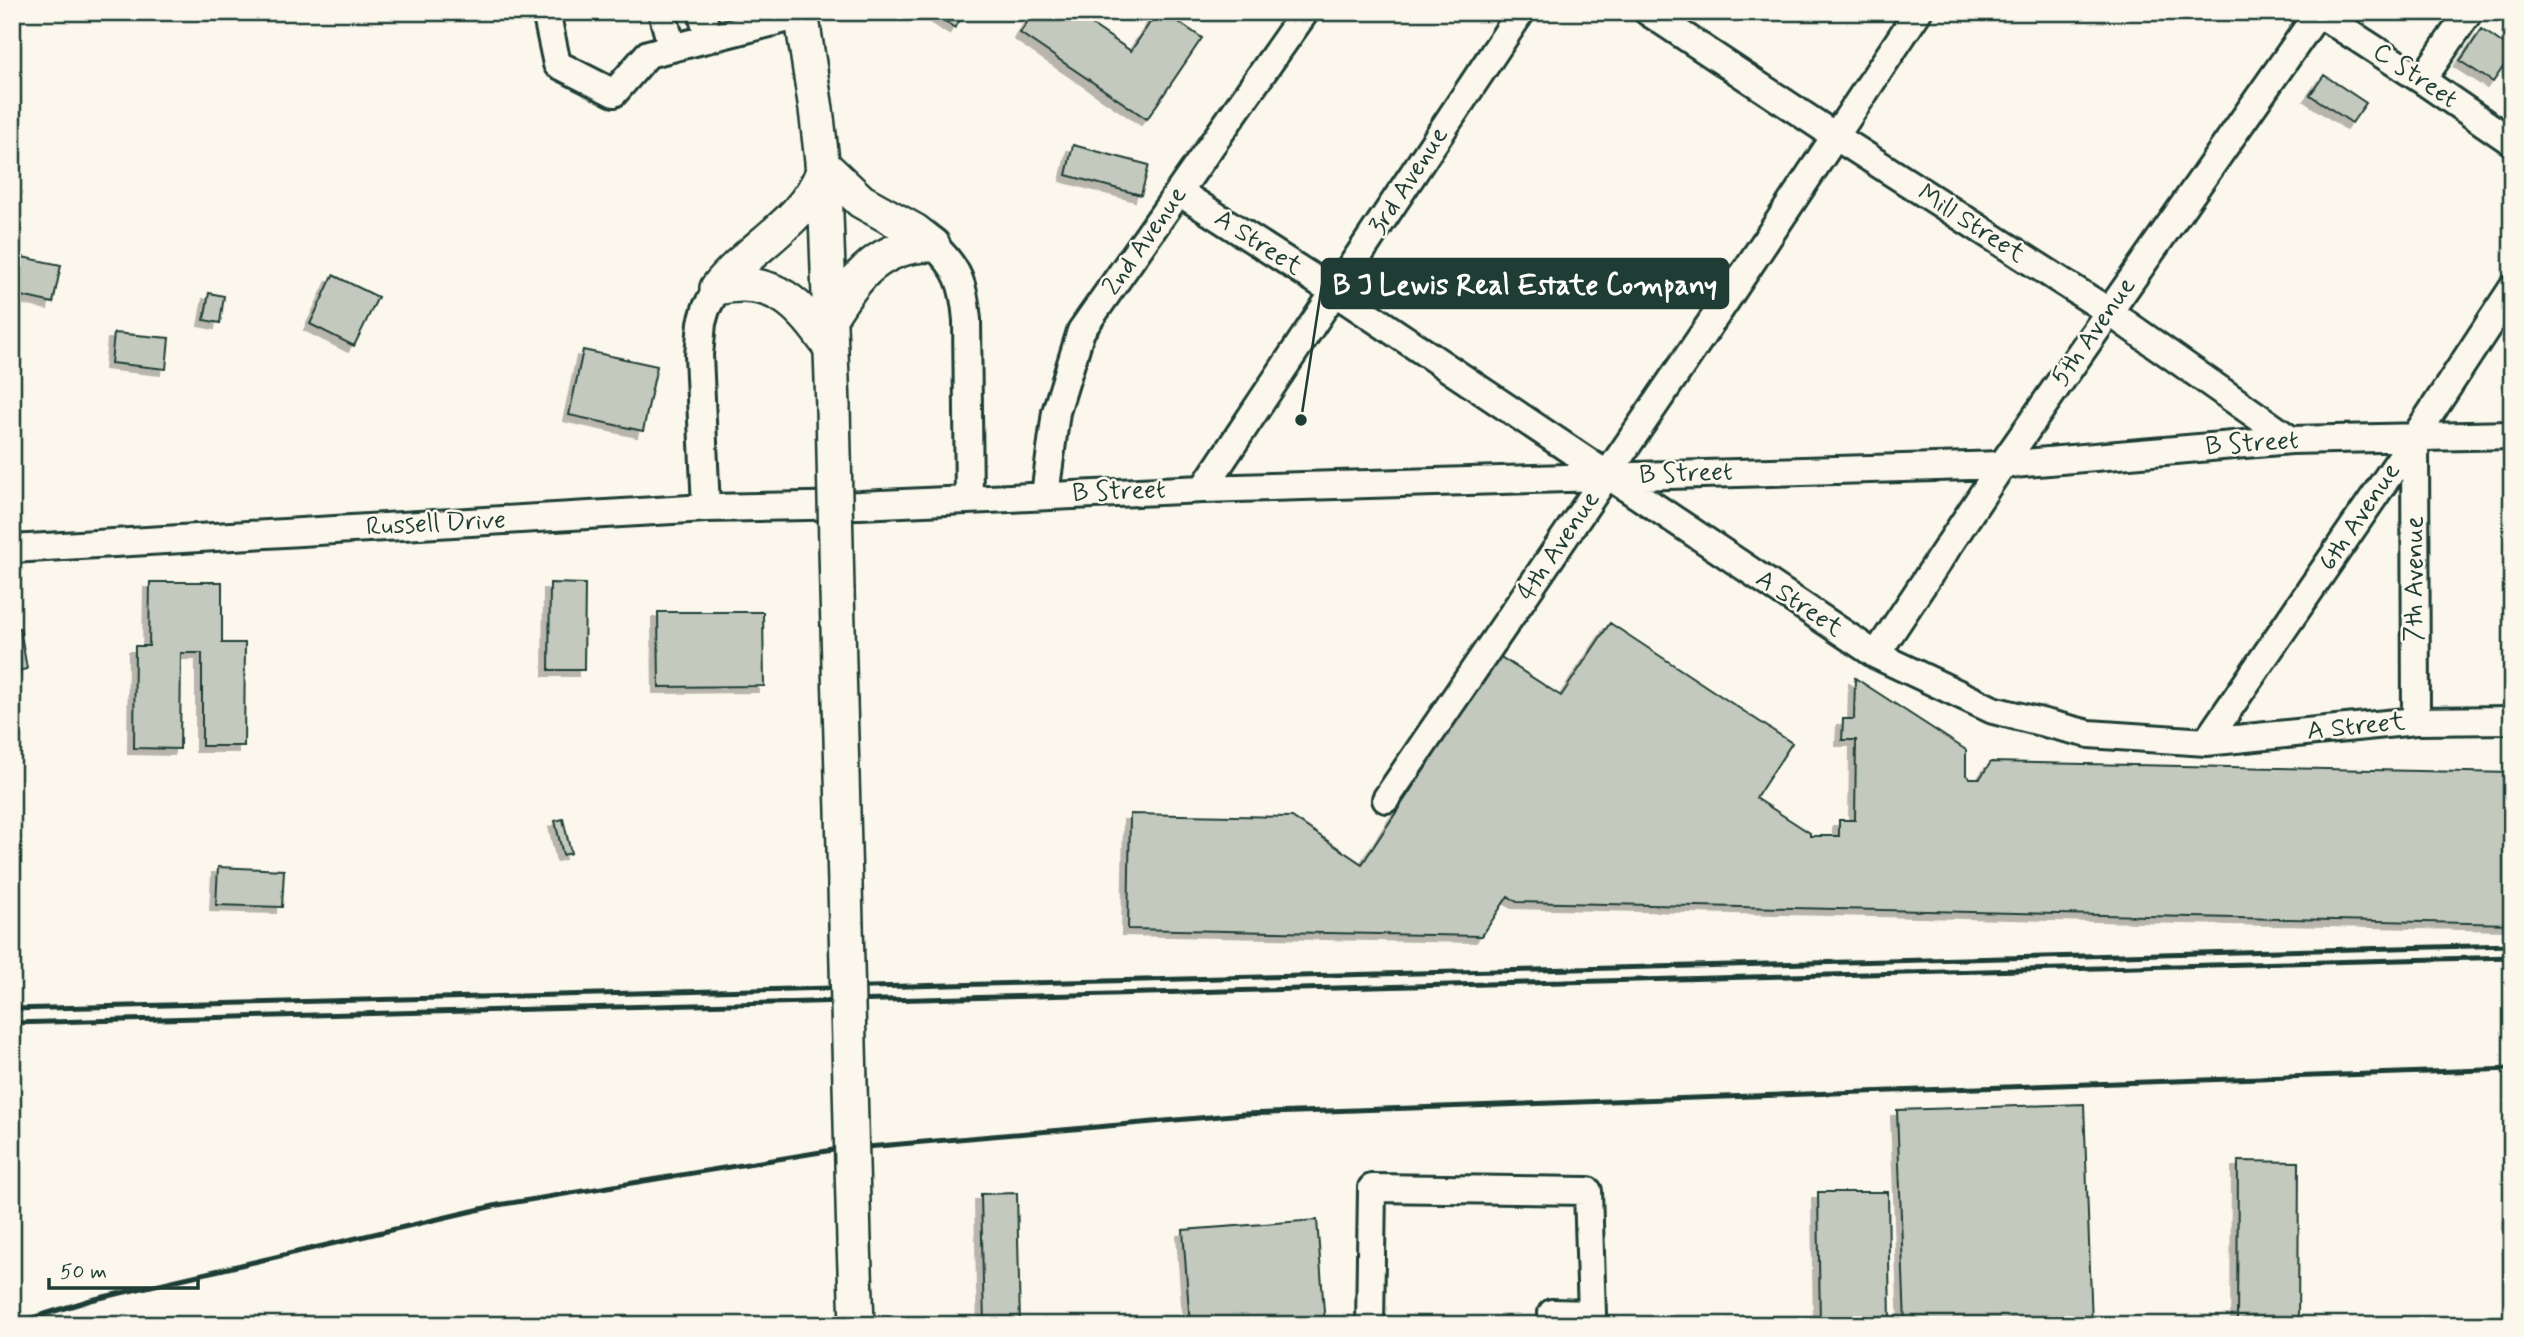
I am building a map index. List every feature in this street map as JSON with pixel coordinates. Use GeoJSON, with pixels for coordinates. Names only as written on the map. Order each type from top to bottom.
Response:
{"type":"FeatureCollection","features":[{"type":"Feature","properties":{"kind":"main road"},"geometry":{"type":"LineString","coordinates":[[801,14],[823,168],[831,333],[857,1325]]}},
{"type":"Feature","properties":{"kind":"main road"},"geometry":{"type":"LineString","coordinates":[[823,168],[861,201],[915,231],[933,245]]}},
{"type":"Feature","properties":{"kind":"main road"},"geometry":{"type":"LineString","coordinates":[[717,288],[733,268],[769,241],[807,202],[823,168]]}},
{"type":"Feature","properties":{"kind":"main road"},"geometry":{"type":"LineString","coordinates":[[831,333],[855,281],[888,253],[906,246],[933,245]]}},
{"type":"Feature","properties":{"kind":"main road"},"geometry":{"type":"LineString","coordinates":[[717,288],[737,283],[771,289],[791,300],[831,333]]}},
{"type":"Feature","properties":{"kind":"street"},"geometry":{"type":"LineString","coordinates":[[546,12],[557,64],[614,93],[648,54],[801,14]]}},
{"type":"Feature","properties":{"kind":"street"},"geometry":{"type":"LineString","coordinates":[[662,12],[672,48]]}},
{"type":"Feature","properties":{"kind":"street"},"geometry":{"type":"LineString","coordinates":[[702,12],[708,38]]}},
{"type":"Feature","properties":{"kind":"street","name":"2nd Avenue"},"geometry":{"type":"LineString","coordinates":[[1045,495],[1056,412],[1081,331],[1305,12]]}},
{"type":"Feature","properties":{"kind":"street","name":"3rd Avenue"},"geometry":{"type":"LineString","coordinates":[[1203,489],[1521,12]]}},
{"type":"Feature","properties":{"kind":"street","name":"Mill Street"},"geometry":{"type":"LineString","coordinates":[[1648,12],[2108,311],[2291,440]]}},
{"type":"Feature","properties":{"kind":"street","name":"4th Avenue"},"geometry":{"type":"LineString","coordinates":[[1386,799],[1918,12]]}},
{"type":"Feature","properties":{"kind":"street"},"geometry":{"type":"LineString","coordinates":[[2423,80],[2469,12]]}},
{"type":"Feature","properties":{"kind":"street","name":"C Street"},"geometry":{"type":"LineString","coordinates":[[2318,13],[2423,80],[2512,142]]}},
{"type":"Feature","properties":{"kind":"street","name":"5th Avenue"},"geometry":{"type":"LineString","coordinates":[[1876,655],[2108,311],[2318,13]]}},
{"type":"Feature","properties":{"kind":"street","name":"A Street"},"geometry":{"type":"LineString","coordinates":[[1179,192],[1336,293],[1876,655],[1993,710],[2089,733],[2206,742],[2416,720],[2512,720]]}},
{"type":"Feature","properties":{"kind":"street"},"geometry":{"type":"LineString","coordinates":[[933,245],[947,257],[958,275],[965,296],[969,499]]}},
{"type":"Feature","properties":{"kind":"street"},"geometry":{"type":"LineString","coordinates":[[706,508],[699,355],[702,323],[717,288]]}},
{"type":"Feature","properties":{"kind":"street","name":"6th Avenue"},"geometry":{"type":"LineString","coordinates":[[2206,742],[2415,437],[2512,289]]}},
{"type":"Feature","properties":{"kind":"street","name":"B Street"},"geometry":{"type":"LineString","coordinates":[[860,505],[1203,489],[2002,465],[2291,440],[2512,435]]}},
{"type":"Feature","properties":{"kind":"street","name":"7th Avenue"},"geometry":{"type":"LineString","coordinates":[[2415,437],[2416,720]]}},
{"type":"Feature","properties":{"kind":"street","name":"Russell Drive"},"geometry":{"type":"LineString","coordinates":[[12,549],[706,508],[860,505]]}},
{"type":"Feature","properties":{"kind":"street"},"geometry":{"type":"LineString","coordinates":[[1370,1325],[1372,1188],[1588,1191],[1592,1314],[1552,1312],[1553,1325]]}},
{"type":"Feature","properties":{"kind":"building"},"geometry":{"type":"Polygon","coordinates":[[[931,12],[965,12],[955,28],[931,12]]]}},
{"type":"Feature","properties":{"kind":"building"},"geometry":{"type":"Polygon","coordinates":[[[1034,12],[1073,12],[1131,51],[1157,12],[1164,12],[1202,38],[1147,119],[1020,33],[1034,12]]]}},
{"type":"Feature","properties":{"kind":"building"},"geometry":{"type":"Polygon","coordinates":[[[2482,29],[2512,50],[2493,82],[2460,61],[2482,29]]]}},
{"type":"Feature","properties":{"kind":"building"},"geometry":{"type":"Polygon","coordinates":[[[2324,75],[2366,103],[2352,123],[2310,95],[2324,75]]]}},
{"type":"Feature","properties":{"kind":"building"},"geometry":{"type":"Polygon","coordinates":[[[1073,145],[1149,165],[1141,195],[1066,175],[1073,145]]]}},
{"type":"Feature","properties":{"kind":"building"},"geometry":{"type":"Polygon","coordinates":[[[12,255],[61,265],[53,303],[12,294],[12,255]]]}},
{"type":"Feature","properties":{"kind":"building"},"geometry":{"type":"Polygon","coordinates":[[[333,275],[378,297],[354,346],[310,324],[333,275]]]}},
{"type":"Feature","properties":{"kind":"building"},"geometry":{"type":"Polygon","coordinates":[[[209,293],[224,296],[220,323],[204,320],[209,293]]]}},
{"type":"Feature","properties":{"kind":"building"},"geometry":{"type":"Polygon","coordinates":[[[114,333],[169,338],[166,369],[111,363],[114,333]]]}},
{"type":"Feature","properties":{"kind":"building"},"geometry":{"type":"Polygon","coordinates":[[[583,350],[657,366],[643,431],[569,415],[583,350]]]}},
{"type":"Feature","properties":{"kind":"building"},"geometry":{"type":"Polygon","coordinates":[[[150,582],[222,582],[222,643],[245,643],[244,746],[202,746],[202,653],[181,653],[180,749],[134,748],[135,646],[149,646],[150,582]]]}},
{"type":"Feature","properties":{"kind":"building"},"geometry":{"type":"Polygon","coordinates":[[[550,583],[585,584],[584,670],[549,670],[550,583]]]}},
{"type":"Feature","properties":{"kind":"building"},"geometry":{"type":"Polygon","coordinates":[[[658,612],[763,612],[764,686],[659,687],[658,612]]]}},
{"type":"Feature","properties":{"kind":"building"},"geometry":{"type":"Polygon","coordinates":[[[1610,623],[1792,743],[1756,798],[1810,833],[1810,836],[1839,836],[1839,820],[1855,820],[1856,740],[1842,740],[1843,719],[1854,719],[1855,678],[1966,750],[1966,775],[1970,778],[1980,778],[1991,762],[2512,773],[2512,924],[1517,902],[1508,896],[1482,936],[1128,929],[1130,814],[1292,817],[1362,864],[1499,656],[1561,696],[1610,623]]]}},
{"type":"Feature","properties":{"kind":"building"},"geometry":{"type":"Polygon","coordinates":[[[20,628],[27,669],[12,672],[12,629],[20,628]]]}},
{"type":"Feature","properties":{"kind":"building"},"geometry":{"type":"Polygon","coordinates":[[[563,819],[571,853],[563,855],[555,821],[563,819]]]}},
{"type":"Feature","properties":{"kind":"building"},"geometry":{"type":"Polygon","coordinates":[[[218,867],[284,870],[282,907],[216,905],[218,867]]]}},
{"type":"Feature","properties":{"kind":"building"},"geometry":{"type":"Polygon","coordinates":[[[2084,1104],[2092,1325],[1905,1325],[1897,1110],[2084,1104]]]}},
{"type":"Feature","properties":{"kind":"building"},"geometry":{"type":"Polygon","coordinates":[[[2238,1161],[2299,1162],[2298,1325],[2237,1325],[2238,1161]]]}},
{"type":"Feature","properties":{"kind":"building"},"geometry":{"type":"Polygon","coordinates":[[[1818,1192],[1888,1192],[1890,1325],[1820,1325],[1818,1192]]]}},
{"type":"Feature","properties":{"kind":"building"},"geometry":{"type":"Polygon","coordinates":[[[1017,1193],[1020,1325],[984,1325],[981,1194],[1017,1193]]]}},
{"type":"Feature","properties":{"kind":"building"},"geometry":{"type":"Polygon","coordinates":[[[2508,1215],[2512,1215],[2512,1325],[2511,1325],[2508,1215]]]}},
{"type":"Feature","properties":{"kind":"building"},"geometry":{"type":"Polygon","coordinates":[[[1317,1220],[1325,1325],[1190,1325],[1183,1230],[1317,1220]]]}},
{"type":"Feature","properties":{"kind":"railway"},"geometry":{"type":"LineString","coordinates":[[12,1009],[2512,945]]}},
{"type":"Feature","properties":{"kind":"railway"},"geometry":{"type":"LineString","coordinates":[[12,1023],[2512,957]]}},
{"type":"Feature","properties":{"kind":"railway"},"geometry":{"type":"LineString","coordinates":[[12,1324],[91,1300],[498,1205],[833,1150],[1244,1114],[2512,1069]]}},
{"type":"Feature","properties":{"kind":"place","name":"B J Lewis Real Estate Company"},"geometry":{"type":"Point","coordinates":[1301,420]}}]}
